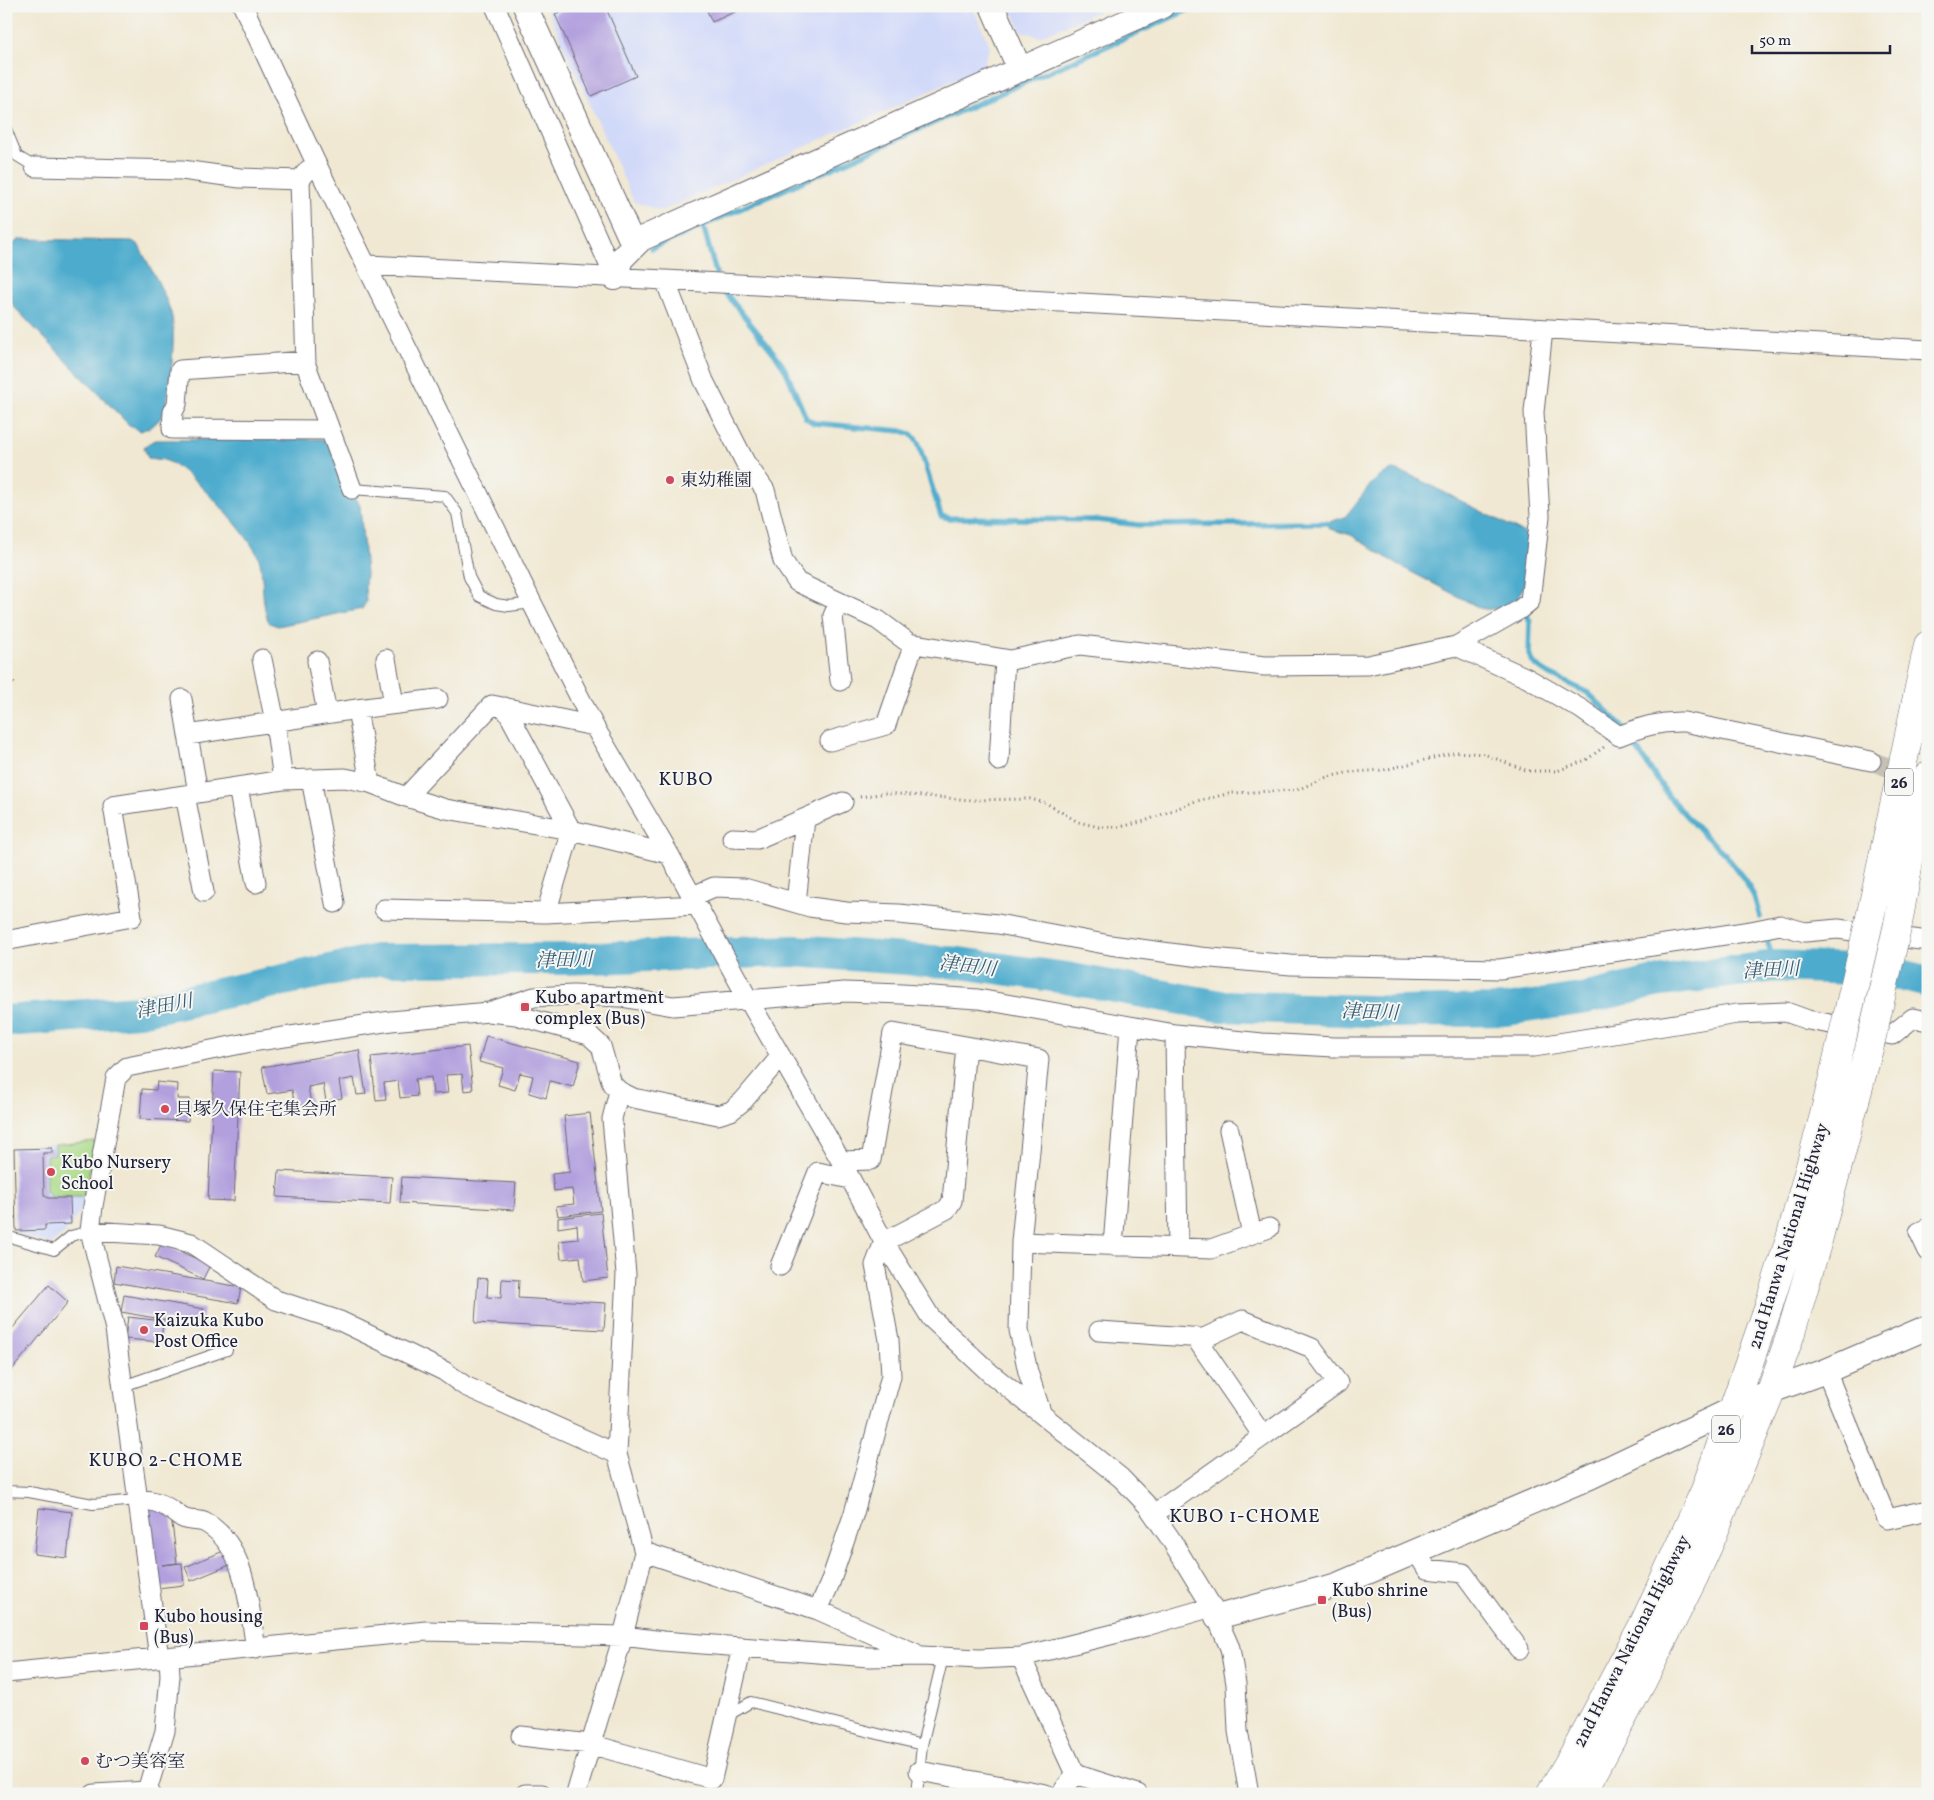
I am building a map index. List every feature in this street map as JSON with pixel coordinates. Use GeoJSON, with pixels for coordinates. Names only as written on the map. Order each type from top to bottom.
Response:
{"type":"FeatureCollection","features":[{"type":"Feature","properties":{"kind":"highway","name":"2nd Hanwa National Highway"},"geometry":{"type":"LineString","coordinates":[[1550,1794],[1575,1752],[1644,1623],[1705,1490],[1768,1308],[1803,1196],[1842,1039],[1870,918],[1928,645]]}},
{"type":"Feature","properties":{"kind":"highway","name":"2nd Hanwa National Highway"},"geometry":{"type":"LineString","coordinates":[[1582,1794],[1638,1690],[1710,1542],[1771,1391],[1790,1336],[1820,1237],[1870,1045],[1898,924],[1911,850],[1928,776]]}},
{"type":"Feature","properties":{"kind":"street"},"geometry":{"type":"LineString","coordinates":[[243,6],[315,161],[594,726],[669,854],[693,901],[841,1161],[884,1242],[931,1318],[990,1373],[1121,1478],[1154,1514],[1214,1612],[1230,1648],[1236,1684],[1238,1731],[1248,1794]]}},
{"type":"Feature","properties":{"kind":"street"},"geometry":{"type":"LineString","coordinates":[[495,6],[615,278]]}},
{"type":"Feature","properties":{"kind":"street"},"geometry":{"type":"LineString","coordinates":[[525,6],[634,246]]}},
{"type":"Feature","properties":{"kind":"street"},"geometry":{"type":"LineString","coordinates":[[992,6],[1020,70]]}},
{"type":"Feature","properties":{"kind":"street"},"geometry":{"type":"LineString","coordinates":[[615,278],[621,259],[641,239],[1162,6]]}},
{"type":"Feature","properties":{"kind":"street"},"geometry":{"type":"LineString","coordinates":[[315,161],[300,180],[306,361],[352,489]]}},
{"type":"Feature","properties":{"kind":"street"},"geometry":{"type":"LineString","coordinates":[[35,167],[182,170],[240,178],[300,180]]}},
{"type":"Feature","properties":{"kind":"street"},"geometry":{"type":"LineString","coordinates":[[368,265],[1928,350]]}},
{"type":"Feature","properties":{"kind":"street"},"geometry":{"type":"LineString","coordinates":[[665,280],[704,381],[745,462],[765,490],[783,561],[797,582],[878,620],[909,643],[1011,660],[1080,645],[1265,666],[1368,665],[1456,646],[1525,605],[1540,516],[1534,412],[1544,330]]}},
{"type":"Feature","properties":{"kind":"street"},"geometry":{"type":"LineString","coordinates":[[306,361],[180,370],[177,404],[173,412],[172,429],[330,430]]}},
{"type":"Feature","properties":{"kind":"street"},"geometry":{"type":"LineString","coordinates":[[839,602],[834,616],[840,681]]}},
{"type":"Feature","properties":{"kind":"street"},"geometry":{"type":"LineString","coordinates":[[830,741],[886,725],[914,644]]}},
{"type":"Feature","properties":{"kind":"street"},"geometry":{"type":"LineString","coordinates":[[1456,646],[1527,678],[1625,733],[1667,721],[1684,722],[1871,761]]}},
{"type":"Feature","properties":{"kind":"street"},"geometry":{"type":"LineString","coordinates":[[262,659],[275,722],[283,780]]}},
{"type":"Feature","properties":{"kind":"street"},"geometry":{"type":"LineString","coordinates":[[386,659],[394,704]]}},
{"type":"Feature","properties":{"kind":"street"},"geometry":{"type":"LineString","coordinates":[[999,761],[1005,659]]}},
{"type":"Feature","properties":{"kind":"street"},"geometry":{"type":"LineString","coordinates":[[317,661],[327,713]]}},
{"type":"Feature","properties":{"kind":"street"},"geometry":{"type":"LineString","coordinates":[[182,699],[188,735],[191,794],[204,892]]}},
{"type":"Feature","properties":{"kind":"street"},"geometry":{"type":"LineString","coordinates":[[188,735],[327,713],[438,699]]}},
{"type":"Feature","properties":{"kind":"street"},"geometry":{"type":"LineString","coordinates":[[406,797],[492,705],[594,726]]}},
{"type":"Feature","properties":{"kind":"street"},"geometry":{"type":"LineString","coordinates":[[505,708],[571,830],[546,913]]}},
{"type":"Feature","properties":{"kind":"street"},"geometry":{"type":"LineString","coordinates":[[357,709],[370,783]]}},
{"type":"Feature","properties":{"kind":"street"},"geometry":{"type":"LineString","coordinates":[[311,778],[335,903]]}},
{"type":"Feature","properties":{"kind":"street"},"geometry":{"type":"LineString","coordinates":[[10,940],[132,918],[114,806],[283,780],[345,778],[370,783],[406,797],[446,809],[571,830],[669,854]]}},
{"type":"Feature","properties":{"kind":"street"},"geometry":{"type":"LineString","coordinates":[[238,787],[256,883]]}},
{"type":"Feature","properties":{"kind":"street"},"geometry":{"type":"LineString","coordinates":[[732,838],[757,839],[843,802]]}},
{"type":"Feature","properties":{"kind":"street"},"geometry":{"type":"LineString","coordinates":[[796,903],[805,819]]}},
{"type":"Feature","properties":{"kind":"street"},"geometry":{"type":"LineString","coordinates":[[384,909],[546,913],[693,901],[714,887],[744,888],[796,903],[846,912],[899,914],[998,924],[1110,945],[1200,958],[1291,965],[1500,968],[1722,936],[1780,925],[1805,932],[1838,929],[1928,941]]}},
{"type":"Feature","properties":{"kind":"street"},"geometry":{"type":"LineString","coordinates":[[489,1012],[534,997],[573,995],[621,997],[673,1006],[844,992],[902,994],[978,999],[1175,1034],[1262,1043],[1334,1047],[1534,1046],[1738,1014],[1786,1012],[1808,1020],[1892,1035],[1913,1018],[1928,1021]]}},
{"type":"Feature","properties":{"kind":"street"},"geometry":{"type":"LineString","coordinates":[[94,1794],[148,1793],[165,1730],[170,1676],[164,1657],[137,1500],[114,1328],[90,1232],[116,1078],[126,1067],[251,1042],[381,1022],[489,1012],[516,1015],[589,1035],[601,1046],[612,1084],[619,1091],[633,1098],[718,1115],[731,1111],[743,1101],[780,1056]]}},
{"type":"Feature","properties":{"kind":"street"},"geometry":{"type":"LineString","coordinates":[[1113,1246],[1130,1027]]}},
{"type":"Feature","properties":{"kind":"street"},"geometry":{"type":"LineString","coordinates":[[841,1161],[871,1160],[893,1033],[1040,1059],[1021,1242],[1020,1330],[1028,1372],[1041,1412]]}},
{"type":"Feature","properties":{"kind":"street"},"geometry":{"type":"LineString","coordinates":[[1175,1034],[1178,1248]]}},
{"type":"Feature","properties":{"kind":"street"},"geometry":{"type":"LineString","coordinates":[[818,1610],[830,1584],[854,1513],[891,1376],[889,1340],[875,1265],[884,1242],[947,1209],[952,1201],[966,1046]]}},
{"type":"Feature","properties":{"kind":"street"},"geometry":{"type":"LineString","coordinates":[[576,1794],[623,1636],[644,1552],[617,1454],[626,1274],[612,1119],[619,1091]]}},
{"type":"Feature","properties":{"kind":"street"},"geometry":{"type":"LineString","coordinates":[[1021,1242],[1211,1249],[1260,1231],[1229,1130]]}},
{"type":"Feature","properties":{"kind":"street"},"geometry":{"type":"LineString","coordinates":[[780,1266],[818,1172],[850,1179]]}},
{"type":"Feature","properties":{"kind":"street"},"geometry":{"type":"LineString","coordinates":[[1928,1228],[1919,1232],[1928,1251]]}},
{"type":"Feature","properties":{"kind":"street"},"geometry":{"type":"LineString","coordinates":[[90,1232],[159,1234],[191,1243],[276,1300],[340,1321],[444,1371],[465,1386],[617,1454]]}},
{"type":"Feature","properties":{"kind":"street"},"geometry":{"type":"LineString","coordinates":[[1100,1331],[1204,1338],[1243,1320],[1312,1348],[1338,1383],[1154,1514]]}},
{"type":"Feature","properties":{"kind":"street"},"geometry":{"type":"LineString","coordinates":[[6,1673],[426,1631],[623,1636],[869,1657],[922,1656],[979,1659],[1021,1657],[1146,1626],[1337,1585],[1590,1477],[1771,1391],[1928,1327]]}},
{"type":"Feature","properties":{"kind":"street"},"geometry":{"type":"LineString","coordinates":[[1196,1337],[1263,1436]]}},
{"type":"Feature","properties":{"kind":"street"},"geometry":{"type":"LineString","coordinates":[[1826,1370],[1887,1519],[1928,1510]]}},
{"type":"Feature","properties":{"kind":"street"},"geometry":{"type":"LineString","coordinates":[[137,1500],[149,1499],[164,1505],[185,1519],[204,1522],[221,1535],[236,1555],[244,1581],[256,1649]]}},
{"type":"Feature","properties":{"kind":"street"},"geometry":{"type":"LineString","coordinates":[[1416,1551],[1427,1569],[1463,1573],[1519,1649]]}},
{"type":"Feature","properties":{"kind":"street"},"geometry":{"type":"LineString","coordinates":[[644,1552],[818,1610],[922,1656]]}},
{"type":"Feature","properties":{"kind":"street"},"geometry":{"type":"LineString","coordinates":[[522,1736],[590,1744],[712,1779],[742,1647]]}},
{"type":"Feature","properties":{"kind":"street"},"geometry":{"type":"LineString","coordinates":[[1021,1657],[1075,1774],[1138,1794]]}},
{"type":"Feature","properties":{"kind":"street"},"geometry":{"type":"LineString","coordinates":[[919,1771],[1046,1794]]}},
{"type":"Feature","properties":{"kind":"street"},"geometry":{"type":"LineString","coordinates":[[1061,1794],[1075,1774]]}},
{"type":"Feature","properties":{"kind":"street"},"geometry":{"type":"LineString","coordinates":[[525,1794],[542,1794]]}},
{"type":"Feature","properties":{"kind":"lane"},"geometry":{"type":"LineString","coordinates":[[6,129],[17,156],[35,167]]}},
{"type":"Feature","properties":{"kind":"lane"},"geometry":{"type":"LineString","coordinates":[[352,489],[445,496],[457,513],[468,577],[479,596],[496,604],[509,606],[532,603]]}},
{"type":"Feature","properties":{"kind":"lane"},"geometry":{"type":"LineString","coordinates":[[6,1236],[54,1250],[71,1236],[90,1232]]}},
{"type":"Feature","properties":{"kind":"lane"},"geometry":{"type":"LineString","coordinates":[[123,1386],[227,1350]]}},
{"type":"Feature","properties":{"kind":"lane"},"geometry":{"type":"LineString","coordinates":[[6,1491],[29,1492],[93,1504],[137,1500]]}},
{"type":"Feature","properties":{"kind":"lane"},"geometry":{"type":"LineString","coordinates":[[917,1794],[922,1745],[944,1657]]}},
{"type":"Feature","properties":{"kind":"lane"},"geometry":{"type":"LineString","coordinates":[[726,1717],[751,1702],[922,1745]]}},
{"type":"Feature","properties":{"kind":"path"},"geometry":{"type":"LineString","coordinates":[[6,676],[15,684]]}},
{"type":"Feature","properties":{"kind":"path"},"geometry":{"type":"LineString","coordinates":[[843,802],[862,796],[886,793],[972,800],[1030,799],[1046,803],[1078,822],[1099,827],[1120,827],[1145,821],[1196,801],[1232,793],[1297,790],[1326,777],[1351,772],[1384,770],[1458,752],[1484,754],[1528,772],[1557,771],[1586,760],[1625,733]]}},
{"type":"Feature","properties":{"kind":"shaded area"},"geometry":{"type":"Polygon","coordinates":[[[546,6],[972,6],[990,46],[982,68],[661,211],[634,202],[546,6]]]}},
{"type":"Feature","properties":{"kind":"shaded area"},"geometry":{"type":"Polygon","coordinates":[[[1010,6],[1111,6],[1039,37],[1021,31],[1010,6]]]}},
{"type":"Feature","properties":{"kind":"shaded area","name":"Kubo Nursery School"},"geometry":{"type":"Polygon","coordinates":[[[95,1141],[80,1212],[65,1233],[51,1244],[17,1233],[15,1230],[13,1148],[95,1141]]]}},
{"type":"Feature","properties":{"kind":"green space"},"geometry":{"type":"Polygon","coordinates":[[[95,1141],[84,1197],[51,1197],[46,1192],[46,1155],[55,1154],[55,1145],[95,1141]]]}},
{"type":"Feature","properties":{"kind":"water"},"geometry":{"type":"Polygon","coordinates":[[[20,239],[132,241],[138,244],[156,278],[173,321],[173,349],[168,396],[162,416],[155,424],[140,431],[129,425],[14,307],[6,290],[6,249],[20,239]]]}},
{"type":"Feature","properties":{"kind":"water"},"geometry":{"type":"Polygon","coordinates":[[[321,439],[327,441],[360,506],[366,574],[366,602],[362,609],[278,626],[269,623],[266,616],[260,562],[256,551],[247,538],[220,506],[191,477],[167,461],[148,458],[144,447],[156,440],[321,439]]]}},
{"type":"Feature","properties":{"kind":"water"},"geometry":{"type":"Polygon","coordinates":[[[1393,470],[1410,475],[1526,534],[1526,577],[1523,588],[1515,598],[1499,608],[1480,608],[1398,565],[1351,535],[1330,529],[1326,523],[1345,517],[1372,483],[1385,473],[1393,470]]]}},
{"type":"Feature","properties":{"kind":"building"},"geometry":{"type":"Polygon","coordinates":[[[572,6],[605,6],[636,76],[591,96],[555,14],[572,6]]]}},
{"type":"Feature","properties":{"kind":"building"},"geometry":{"type":"Polygon","coordinates":[[[705,6],[748,6],[712,22],[705,6]]]}},
{"type":"Feature","properties":{"kind":"building"},"geometry":{"type":"Polygon","coordinates":[[[486,1036],[580,1061],[573,1087],[550,1081],[546,1098],[529,1093],[533,1076],[520,1073],[515,1090],[498,1085],[503,1068],[479,1062],[486,1036]]]}},
{"type":"Feature","properties":{"kind":"building"},"geometry":{"type":"Polygon","coordinates":[[[468,1046],[473,1090],[464,1091],[462,1074],[446,1075],[448,1093],[433,1094],[431,1077],[415,1079],[417,1096],[400,1098],[398,1081],[384,1083],[386,1100],[376,1101],[371,1057],[468,1046]]]}},
{"type":"Feature","properties":{"kind":"building"},"geometry":{"type":"Polygon","coordinates":[[[359,1050],[366,1094],[357,1095],[354,1078],[339,1081],[342,1098],[326,1101],[323,1084],[308,1087],[311,1104],[295,1107],[292,1090],[267,1094],[262,1067],[359,1050]]]}},
{"type":"Feature","properties":{"kind":"building"},"geometry":{"type":"Polygon","coordinates":[[[214,1071],[240,1072],[234,1201],[208,1200],[214,1071]]]}},
{"type":"Feature","properties":{"kind":"building","name":"貝塚久保住宅集会所"},"geometry":{"type":"Polygon","coordinates":[[[157,1082],[178,1084],[177,1099],[190,1099],[188,1121],[140,1119],[142,1089],[156,1090],[157,1082]]]}},
{"type":"Feature","properties":{"kind":"building"},"geometry":{"type":"Polygon","coordinates":[[[590,1113],[601,1211],[558,1216],[556,1206],[574,1204],[572,1189],[554,1191],[552,1174],[570,1172],[564,1116],[590,1113]]]}},
{"type":"Feature","properties":{"kind":"building"},"geometry":{"type":"Polygon","coordinates":[[[52,1148],[52,1153],[43,1153],[44,1195],[48,1198],[70,1198],[71,1224],[45,1225],[45,1230],[16,1231],[14,1149],[52,1148]]]}},
{"type":"Feature","properties":{"kind":"building"},"geometry":{"type":"Polygon","coordinates":[[[279,1171],[392,1177],[390,1203],[277,1197],[279,1171]]]}},
{"type":"Feature","properties":{"kind":"building"},"geometry":{"type":"Polygon","coordinates":[[[402,1177],[516,1183],[514,1210],[400,1203],[402,1177]]]}},
{"type":"Feature","properties":{"kind":"building"},"geometry":{"type":"Polygon","coordinates":[[[601,1213],[608,1278],[583,1281],[580,1257],[561,1259],[559,1241],[578,1239],[577,1225],[558,1228],[558,1218],[601,1213]]]}},
{"type":"Feature","properties":{"kind":"building"},"geometry":{"type":"Polygon","coordinates":[[[162,1243],[210,1265],[203,1279],[155,1257],[162,1243]]]}},
{"type":"Feature","properties":{"kind":"building"},"geometry":{"type":"Polygon","coordinates":[[[116,1266],[241,1287],[238,1303],[114,1282],[116,1266]]]}},
{"type":"Feature","properties":{"kind":"building"},"geometry":{"type":"Polygon","coordinates":[[[478,1278],[488,1279],[487,1297],[501,1298],[502,1279],[519,1280],[518,1298],[606,1303],[604,1330],[475,1323],[478,1278]]]}},
{"type":"Feature","properties":{"kind":"building"},"geometry":{"type":"Polygon","coordinates":[[[49,1285],[68,1302],[6,1377],[6,1336],[49,1285]]]}},
{"type":"Feature","properties":{"kind":"building"},"geometry":{"type":"Polygon","coordinates":[[[124,1295],[204,1309],[201,1326],[121,1312],[124,1295]]]}},
{"type":"Feature","properties":{"kind":"building","name":"Kaizuka Kubo Post Office"},"geometry":{"type":"Polygon","coordinates":[[[128,1317],[163,1321],[161,1342],[125,1339],[128,1317]]]}},
{"type":"Feature","properties":{"kind":"building"},"geometry":{"type":"Polygon","coordinates":[[[148,1504],[171,1515],[177,1563],[162,1565],[182,1563],[184,1585],[157,1588],[148,1504]]]}},
{"type":"Feature","properties":{"kind":"building"},"geometry":{"type":"Polygon","coordinates":[[[39,1508],[72,1512],[67,1558],[34,1554],[39,1508]]]}},
{"type":"Feature","properties":{"kind":"building"},"geometry":{"type":"Polygon","coordinates":[[[226,1550],[232,1564],[191,1581],[185,1567],[226,1550]]]}},
{"type":"Feature","properties":{"kind":"waterway"},"geometry":{"type":"LineString","coordinates":[[652,248],[1197,6]]}},
{"type":"Feature","properties":{"kind":"waterway"},"geometry":{"type":"LineString","coordinates":[[703,226],[716,273]]}},
{"type":"Feature","properties":{"kind":"waterway"},"geometry":{"type":"LineString","coordinates":[[724,291],[778,358],[786,371],[806,418],[814,423],[902,431],[911,434],[918,442],[941,516],[949,518],[1097,520],[1139,525],[1326,523]]}},
{"type":"Feature","properties":{"kind":"waterway"},"geometry":{"type":"LineString","coordinates":[[1516,597],[1530,621],[1529,655],[1535,665],[1588,693],[1621,725],[1669,797],[1699,830],[1725,854],[1744,879],[1754,896],[1760,917]]}},
{"type":"Feature","properties":{"kind":"waterway"},"geometry":{"type":"LineString","coordinates":[[1767,940],[1775,966]]}},
{"type":"Feature","properties":{"kind":"waterway","name":"津田川"},"geometry":{"type":"LineString","coordinates":[[6,1021],[139,1011],[377,960],[563,959],[794,951],[960,963],[1066,978],[1220,1006],[1397,1012],[1506,1010],[1587,998],[1655,982],[1775,966],[1881,970],[1928,982]]}},
{"type":"Feature","properties":{"kind":"tunnel"},"geometry":{"type":"LineString","coordinates":[[1871,761],[1912,776]]}},
{"type":"Feature","properties":{"kind":"railway"},"geometry":{"type":"LineString","coordinates":[[6,25],[10,6]]}},
{"type":"Feature","properties":{"kind":"place","name":"東幼稚園"},"geometry":{"type":"Point","coordinates":[670,480]}},
{"type":"Feature","properties":{"kind":"place","name":"Kubo apartment complex (Bus)"},"geometry":{"type":"Point","coordinates":[525,1007]}},
{"type":"Feature","properties":{"kind":"place","name":"貝塚久保住宅集会所"},"geometry":{"type":"Point","coordinates":[165,1109]}},
{"type":"Feature","properties":{"kind":"place","name":"Kubo Nursery School"},"geometry":{"type":"Point","coordinates":[51,1172]}},
{"type":"Feature","properties":{"kind":"place","name":"Kaizuka Kubo Post Office"},"geometry":{"type":"Point","coordinates":[144,1330]}},
{"type":"Feature","properties":{"kind":"place","name":"Kubo shrine (Bus)"},"geometry":{"type":"Point","coordinates":[1322,1600]}},
{"type":"Feature","properties":{"kind":"place","name":"Kubo housing (Bus)"},"geometry":{"type":"Point","coordinates":[144,1626]}},
{"type":"Feature","properties":{"kind":"place","name":"むつ美容室"},"geometry":{"type":"Point","coordinates":[85,1761]}},
{"type":"Feature","properties":{"kind":"district","name":"KUBO"},"geometry":{"type":"Point","coordinates":[686,778]}},
{"type":"Feature","properties":{"kind":"district","name":"KUBO 2-CHOME"},"geometry":{"type":"Point","coordinates":[166,1459]}},
{"type":"Feature","properties":{"kind":"district","name":"KUBO 1-CHOME"},"geometry":{"type":"Point","coordinates":[1245,1515]}}]}
